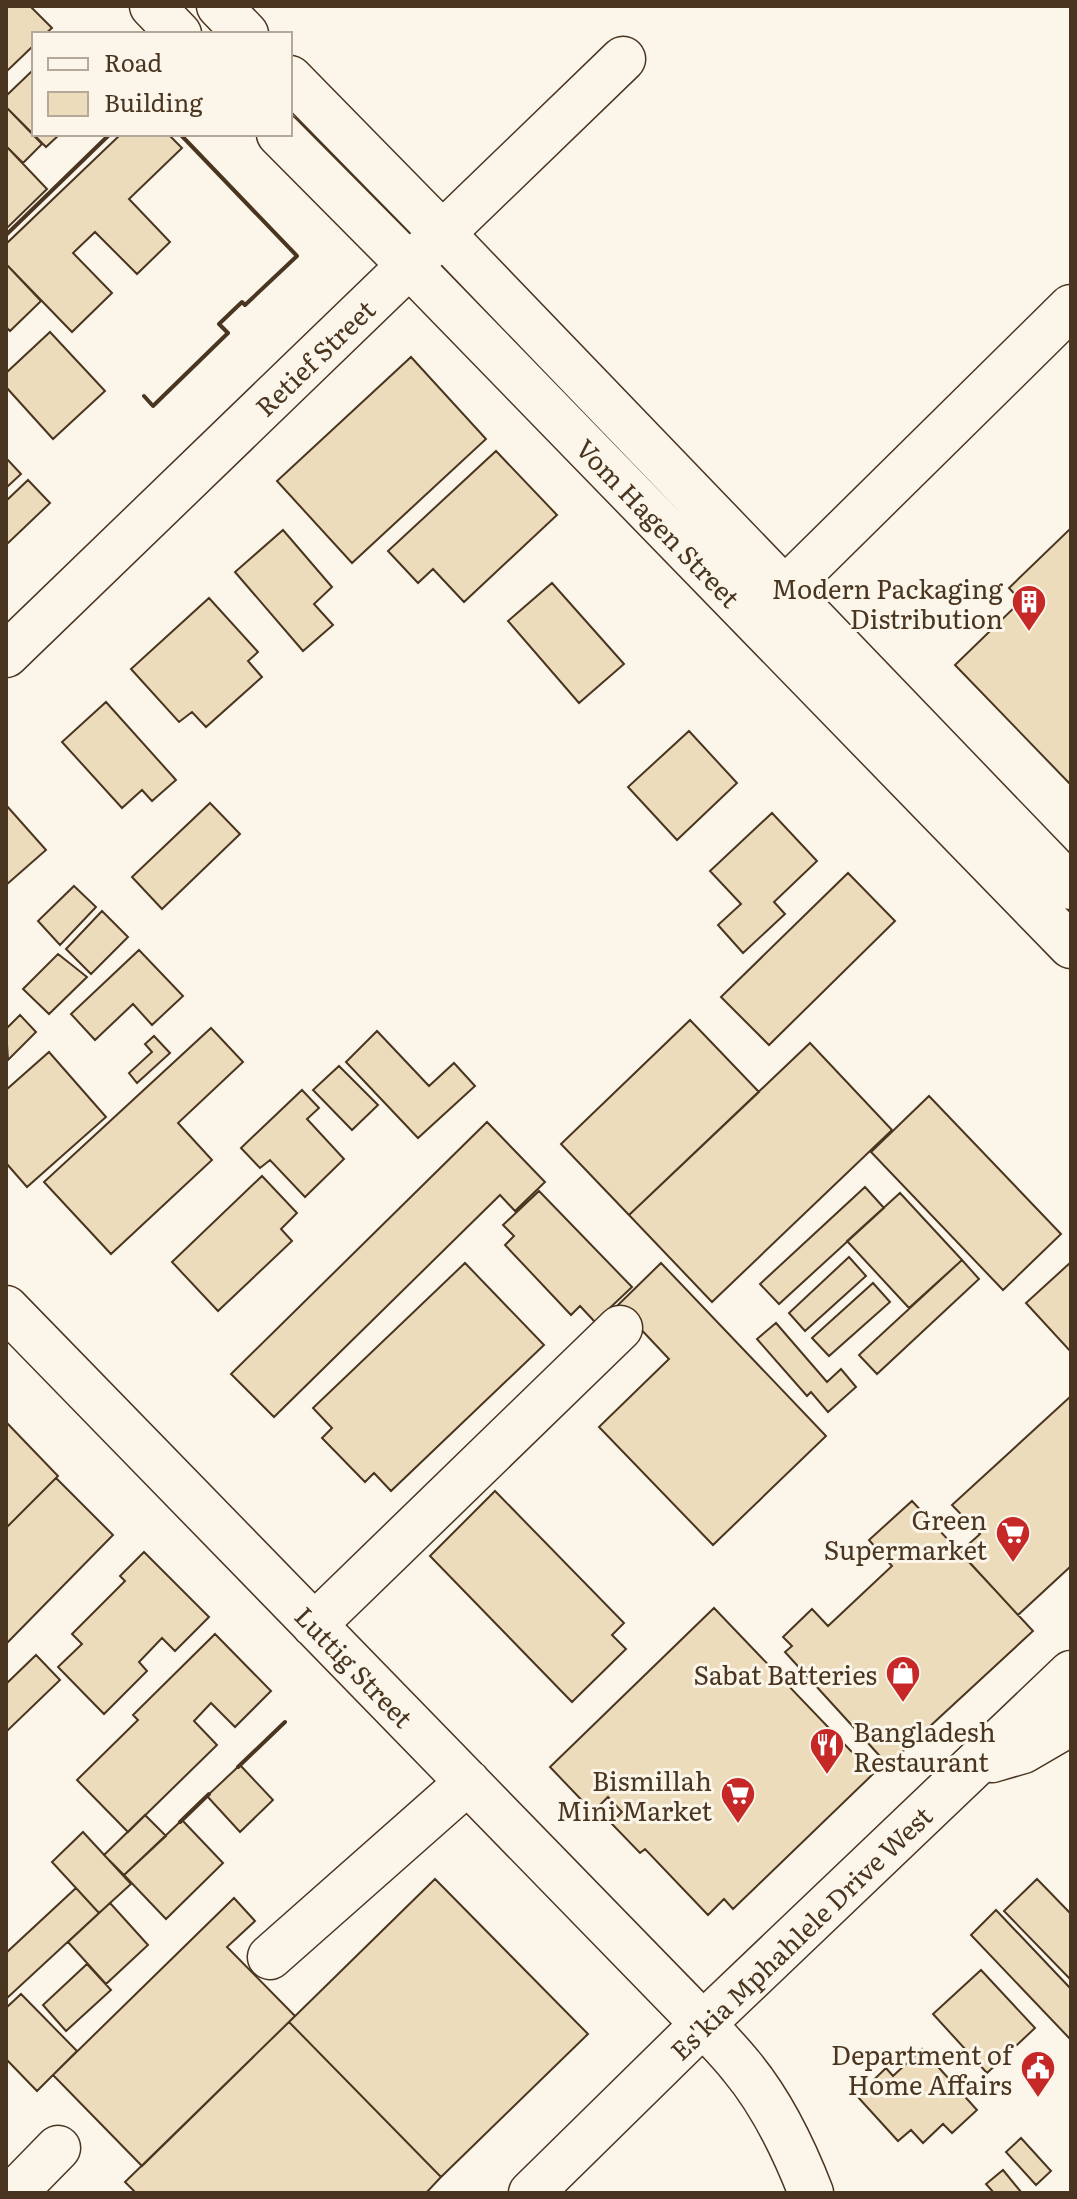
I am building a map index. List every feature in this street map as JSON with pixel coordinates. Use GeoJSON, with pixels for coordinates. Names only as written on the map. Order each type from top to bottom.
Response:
{"type":"FeatureCollection","features":[{"type":"Feature","properties":{"kind":"main road"},"geometry":{"type":"LineString","coordinates":[[152,6],[177,32]]}},
{"type":"Feature","properties":{"kind":"main road","name":"Retief Street"},"geometry":{"type":"LineString","coordinates":[[6,655],[623,59]]}},
{"type":"Feature","properties":{"kind":"main road","name":"Vom Hagen Street"},"geometry":{"type":"LineString","coordinates":[[292,80],[1071,887]]}},
{"type":"Feature","properties":{"kind":"main road","name":"Vom Hagen Street"},"geometry":{"type":"LineString","coordinates":[[281,136],[1071,946]]}},
{"type":"Feature","properties":{"kind":"main road"},"geometry":{"type":"LineString","coordinates":[[785,589],[1071,307]]}},
{"type":"Feature","properties":{"kind":"main road","name":"Luttig Street"},"geometry":{"type":"LineString","coordinates":[[6,1308],[703,2024],[743,2068],[770,2108],[796,2155],[811,2193]]}},
{"type":"Feature","properties":{"kind":"main road"},"geometry":{"type":"LineString","coordinates":[[314,1625],[620,1328]]}},
{"type":"Feature","properties":{"kind":"main road","name":"Es'kia Mphahlele Drive West"},"geometry":{"type":"LineString","coordinates":[[531,2193],[703,2024],[1071,1673]]}},
{"type":"Feature","properties":{"kind":"main road"},"geometry":{"type":"LineString","coordinates":[[974,1765],[1023,1751],[1071,1723]]}},
{"type":"Feature","properties":{"kind":"main road"},"geometry":{"type":"LineString","coordinates":[[270,1957],[468,1782]]}},
{"type":"Feature","properties":{"kind":"main road"},"geometry":{"type":"LineString","coordinates":[[14,2193],[58,2148]]}},
{"type":"Feature","properties":{"kind":"building"},"geometry":{"type":"Polygon","coordinates":[[[6,6],[30,6],[52,28],[47,32],[32,32],[32,47],[6,72],[6,6]]]}},
{"type":"Feature","properties":{"kind":"building"},"geometry":{"type":"Polygon","coordinates":[[[32,71],[32,133],[6,107],[6,96],[32,71]]]}},
{"type":"Feature","properties":{"kind":"building"},"geometry":{"type":"Polygon","coordinates":[[[6,107],[42,144],[23,163],[6,146],[6,107]]]}},
{"type":"Feature","properties":{"kind":"building"},"geometry":{"type":"Polygon","coordinates":[[[35,136],[58,136],[46,147],[35,136]]]}},
{"type":"Feature","properties":{"kind":"building"},"geometry":{"type":"Polygon","coordinates":[[[119,136],[170,136],[182,148],[129,199],[170,242],[137,274],[95,232],[73,253],[112,293],[72,332],[6,264],[6,244],[119,136]]]}},
{"type":"Feature","properties":{"kind":"building"},"geometry":{"type":"Polygon","coordinates":[[[6,146],[47,189],[6,229],[6,146]]]}},
{"type":"Feature","properties":{"kind":"building"},"geometry":{"type":"Polygon","coordinates":[[[6,264],[41,301],[10,331],[6,327],[6,264]]]}},
{"type":"Feature","properties":{"kind":"building"},"geometry":{"type":"Polygon","coordinates":[[[50,332],[105,391],[53,439],[6,387],[6,373],[50,332]]]}},
{"type":"Feature","properties":{"kind":"building"},"geometry":{"type":"Polygon","coordinates":[[[411,357],[486,439],[352,563],[277,481],[411,357]]]}},
{"type":"Feature","properties":{"kind":"building"},"geometry":{"type":"Polygon","coordinates":[[[496,451],[557,515],[464,602],[433,569],[418,583],[388,551],[496,451]]]}},
{"type":"Feature","properties":{"kind":"building"},"geometry":{"type":"Polygon","coordinates":[[[6,458],[21,474],[6,488],[6,458]]]}},
{"type":"Feature","properties":{"kind":"building"},"geometry":{"type":"Polygon","coordinates":[[[28,480],[50,503],[6,545],[6,501],[28,480]]]}},
{"type":"Feature","properties":{"kind":"building","name":"Modern Packaging Distribution"},"geometry":{"type":"Polygon","coordinates":[[[1071,528],[1071,785],[955,665],[1021,601],[1009,588],[1071,528]]]}},
{"type":"Feature","properties":{"kind":"building"},"geometry":{"type":"Polygon","coordinates":[[[283,530],[332,587],[314,604],[333,625],[303,651],[235,572],[283,530]]]}},
{"type":"Feature","properties":{"kind":"building"},"geometry":{"type":"Polygon","coordinates":[[[552,583],[624,664],[579,703],[508,621],[552,583]]]}},
{"type":"Feature","properties":{"kind":"building"},"geometry":{"type":"Polygon","coordinates":[[[209,598],[258,652],[248,661],[262,677],[206,727],[192,712],[179,722],[131,669],[209,598]]]}},
{"type":"Feature","properties":{"kind":"building"},"geometry":{"type":"Polygon","coordinates":[[[106,702],[176,780],[152,801],[142,790],[122,808],[62,742],[106,702]]]}},
{"type":"Feature","properties":{"kind":"building"},"geometry":{"type":"Polygon","coordinates":[[[689,731],[737,783],[677,840],[628,787],[689,731]]]}},
{"type":"Feature","properties":{"kind":"building"},"geometry":{"type":"Polygon","coordinates":[[[210,803],[240,834],[162,909],[132,877],[210,803]]]}},
{"type":"Feature","properties":{"kind":"building"},"geometry":{"type":"Polygon","coordinates":[[[6,805],[46,850],[6,885],[6,805]]]}},
{"type":"Feature","properties":{"kind":"building"},"geometry":{"type":"Polygon","coordinates":[[[772,813],[817,861],[774,902],[785,914],[743,953],[718,925],[741,904],[710,871],[772,813]]]}},
{"type":"Feature","properties":{"kind":"building"},"geometry":{"type":"Polygon","coordinates":[[[848,873],[895,921],[769,1045],[721,997],[848,873]]]}},
{"type":"Feature","properties":{"kind":"building"},"geometry":{"type":"Polygon","coordinates":[[[74,886],[96,907],[60,945],[38,921],[74,886]]]}},
{"type":"Feature","properties":{"kind":"building"},"geometry":{"type":"Polygon","coordinates":[[[102,911],[128,937],[91,974],[66,949],[102,911]]]}},
{"type":"Feature","properties":{"kind":"building"},"geometry":{"type":"Polygon","coordinates":[[[139,950],[183,996],[152,1025],[133,1004],[95,1040],[71,1014],[139,950]]]}},
{"type":"Feature","properties":{"kind":"building"},"geometry":{"type":"Polygon","coordinates":[[[58,954],[87,977],[49,1014],[23,989],[58,954]]]}},
{"type":"Feature","properties":{"kind":"building"},"geometry":{"type":"Polygon","coordinates":[[[20,1015],[36,1032],[8,1060],[6,1029],[20,1015]]]}},
{"type":"Feature","properties":{"kind":"building"},"geometry":{"type":"Polygon","coordinates":[[[690,1020],[759,1092],[629,1215],[561,1144],[690,1020]]]}},
{"type":"Feature","properties":{"kind":"building"},"geometry":{"type":"Polygon","coordinates":[[[211,1028],[243,1062],[178,1123],[212,1160],[111,1254],[44,1182],[211,1028]]]}},
{"type":"Feature","properties":{"kind":"building"},"geometry":{"type":"Polygon","coordinates":[[[377,1031],[429,1086],[454,1063],[475,1086],[418,1138],[346,1062],[377,1031]]]}},
{"type":"Feature","properties":{"kind":"building"},"geometry":{"type":"Polygon","coordinates":[[[154,1036],[170,1053],[137,1083],[129,1073],[152,1052],[145,1044],[154,1036]]]}},
{"type":"Feature","properties":{"kind":"building"},"geometry":{"type":"Polygon","coordinates":[[[810,1043],[892,1130],[712,1302],[629,1215],[810,1043]]]}},
{"type":"Feature","properties":{"kind":"building"},"geometry":{"type":"Polygon","coordinates":[[[49,1052],[106,1117],[27,1187],[6,1163],[6,1090],[49,1052]]]}},
{"type":"Feature","properties":{"kind":"building"},"geometry":{"type":"Polygon","coordinates":[[[339,1066],[378,1105],[352,1130],[313,1090],[339,1066]]]}},
{"type":"Feature","properties":{"kind":"building"},"geometry":{"type":"Polygon","coordinates":[[[302,1090],[319,1108],[307,1119],[344,1159],[305,1197],[270,1160],[260,1168],[241,1148],[302,1090]]]}},
{"type":"Feature","properties":{"kind":"building"},"geometry":{"type":"Polygon","coordinates":[[[929,1096],[1061,1234],[1003,1290],[871,1152],[929,1096]]]}},
{"type":"Feature","properties":{"kind":"building"},"geometry":{"type":"Polygon","coordinates":[[[487,1122],[545,1182],[515,1211],[500,1195],[274,1417],[231,1374],[487,1122]]]}},
{"type":"Feature","properties":{"kind":"building"},"geometry":{"type":"Polygon","coordinates":[[[262,1176],[297,1213],[281,1229],[292,1241],[218,1311],[172,1262],[262,1176]]]}},
{"type":"Feature","properties":{"kind":"building"},"geometry":{"type":"Polygon","coordinates":[[[865,1187],[884,1208],[779,1304],[760,1284],[865,1187]]]}},
{"type":"Feature","properties":{"kind":"building"},"geometry":{"type":"Polygon","coordinates":[[[539,1191],[632,1287],[595,1322],[580,1306],[571,1315],[505,1245],[514,1236],[503,1225],[539,1191]]]}},
{"type":"Feature","properties":{"kind":"building"},"geometry":{"type":"Polygon","coordinates":[[[900,1193],[962,1260],[909,1308],[847,1241],[900,1193]]]}},
{"type":"Feature","properties":{"kind":"building"},"geometry":{"type":"Polygon","coordinates":[[[849,1257],[866,1276],[805,1331],[789,1313],[849,1257]]]}},
{"type":"Feature","properties":{"kind":"building"},"geometry":{"type":"Polygon","coordinates":[[[962,1260],[979,1279],[877,1374],[859,1355],[962,1260]]]}},
{"type":"Feature","properties":{"kind":"building"},"geometry":{"type":"Polygon","coordinates":[[[1071,1262],[1071,1352],[1026,1303],[1071,1262]]]}},
{"type":"Feature","properties":{"kind":"building"},"geometry":{"type":"Polygon","coordinates":[[[465,1263],[544,1345],[391,1491],[374,1473],[365,1482],[322,1438],[332,1428],[313,1408],[465,1263]]]}},
{"type":"Feature","properties":{"kind":"building"},"geometry":{"type":"Polygon","coordinates":[[[661,1263],[826,1436],[713,1545],[599,1427],[669,1359],[618,1305],[661,1263]]]}},
{"type":"Feature","properties":{"kind":"building"},"geometry":{"type":"Polygon","coordinates":[[[873,1283],[890,1302],[829,1356],[812,1338],[873,1283]]]}},
{"type":"Feature","properties":{"kind":"building"},"geometry":{"type":"Polygon","coordinates":[[[776,1323],[827,1382],[841,1369],[856,1387],[828,1412],[811,1392],[807,1396],[757,1339],[776,1323]]]}},
{"type":"Feature","properties":{"kind":"building"},"geometry":{"type":"Polygon","coordinates":[[[1071,1396],[1071,1566],[1018,1615],[960,1552],[980,1534],[952,1505],[1071,1396]]]}},
{"type":"Feature","properties":{"kind":"building"},"geometry":{"type":"Polygon","coordinates":[[[6,1422],[58,1476],[6,1528],[6,1422]]]}},
{"type":"Feature","properties":{"kind":"building"},"geometry":{"type":"Polygon","coordinates":[[[56,1478],[113,1535],[6,1644],[6,1528],[56,1478]]]}},
{"type":"Feature","properties":{"kind":"building"},"geometry":{"type":"Polygon","coordinates":[[[495,1491],[624,1623],[612,1635],[626,1649],[572,1702],[430,1556],[495,1491]]]}},
{"type":"Feature","properties":{"kind":"building"},"geometry":{"type":"Polygon","coordinates":[[[912,1501],[1033,1631],[888,1765],[785,1652],[792,1646],[783,1637],[812,1609],[828,1626],[892,1566],[869,1540],[912,1501]]]}},
{"type":"Feature","properties":{"kind":"building"},"geometry":{"type":"Polygon","coordinates":[[[144,1552],[209,1617],[175,1651],[162,1638],[139,1662],[147,1671],[104,1714],[58,1667],[82,1644],[72,1634],[125,1581],[120,1576],[144,1552]]]}},
{"type":"Feature","properties":{"kind":"building"},"geometry":{"type":"Polygon","coordinates":[[[714,1608],[873,1774],[733,1909],[724,1899],[708,1915],[645,1849],[640,1853],[611,1823],[622,1812],[608,1797],[593,1812],[550,1767],[714,1608]]]}},
{"type":"Feature","properties":{"kind":"building"},"geometry":{"type":"Polygon","coordinates":[[[215,1634],[271,1691],[235,1727],[211,1703],[194,1721],[217,1745],[128,1832],[77,1780],[138,1720],[133,1715],[215,1634]]]}},
{"type":"Feature","properties":{"kind":"building"},"geometry":{"type":"Polygon","coordinates":[[[36,1655],[60,1680],[6,1732],[6,1684],[36,1655]]]}},
{"type":"Feature","properties":{"kind":"building"},"geometry":{"type":"Polygon","coordinates":[[[240,1765],[273,1800],[240,1832],[207,1796],[240,1765]]]}},
{"type":"Feature","properties":{"kind":"building"},"geometry":{"type":"Polygon","coordinates":[[[145,1815],[166,1836],[124,1875],[104,1855],[145,1815]]]}},
{"type":"Feature","properties":{"kind":"building"},"geometry":{"type":"Polygon","coordinates":[[[182,1820],[223,1863],[166,1919],[124,1875],[182,1820]]]}},
{"type":"Feature","properties":{"kind":"building"},"geometry":{"type":"Polygon","coordinates":[[[83,1832],[131,1884],[99,1913],[52,1862],[83,1832]]]}},
{"type":"Feature","properties":{"kind":"building"},"geometry":{"type":"Polygon","coordinates":[[[435,1879],[588,2034],[441,2177],[289,2022],[435,1879]]]}},
{"type":"Feature","properties":{"kind":"building"},"geometry":{"type":"Polygon","coordinates":[[[1037,1879],[1071,1914],[1071,1980],[1004,1911],[1037,1879]]]}},
{"type":"Feature","properties":{"kind":"building"},"geometry":{"type":"Polygon","coordinates":[[[76,1888],[99,1913],[6,1999],[6,1953],[76,1888]]]}},
{"type":"Feature","properties":{"kind":"building"},"geometry":{"type":"Polygon","coordinates":[[[234,1898],[255,1921],[227,1947],[295,2016],[142,2166],[53,2075],[234,1898]]]}},
{"type":"Feature","properties":{"kind":"building"},"geometry":{"type":"Polygon","coordinates":[[[110,1903],[148,1945],[106,1984],[68,1942],[110,1903]]]}},
{"type":"Feature","properties":{"kind":"building"},"geometry":{"type":"Polygon","coordinates":[[[996,1910],[1071,1989],[1071,2040],[971,1935],[996,1910]]]}},
{"type":"Feature","properties":{"kind":"building"},"geometry":{"type":"Polygon","coordinates":[[[87,1964],[111,1990],[66,2031],[43,2005],[87,1964]]]}},
{"type":"Feature","properties":{"kind":"building"},"geometry":{"type":"Polygon","coordinates":[[[981,1970],[1035,2028],[987,2073],[933,2014],[981,1970]]]}},
{"type":"Feature","properties":{"kind":"building"},"geometry":{"type":"Polygon","coordinates":[[[21,1994],[77,2051],[37,2091],[6,2059],[6,2008],[21,1994]]]}},
{"type":"Feature","properties":{"kind":"building"},"geometry":{"type":"Polygon","coordinates":[[[289,2022],[441,2177],[426,2193],[136,2193],[125,2182],[289,2022]]]}},
{"type":"Feature","properties":{"kind":"building"},"geometry":{"type":"Polygon","coordinates":[[[922,2049],[977,2110],[952,2133],[943,2124],[923,2143],[911,2130],[898,2141],[857,2096],[886,2068],[893,2076],[922,2049]]]}},
{"type":"Feature","properties":{"kind":"building"},"geometry":{"type":"Polygon","coordinates":[[[1021,2138],[1051,2171],[1036,2185],[1006,2152],[1021,2138]]]}},
{"type":"Feature","properties":{"kind":"building"},"geometry":{"type":"Polygon","coordinates":[[[1003,2170],[1020,2193],[994,2193],[986,2184],[1003,2170]]]}},
{"type":"Feature","properties":{"kind":"wall"},"geometry":{"type":"LineString","coordinates":[[6,235],[108,136]]}},
{"type":"Feature","properties":{"kind":"wall"},"geometry":{"type":"LineString","coordinates":[[144,396],[153,406],[228,333],[219,324],[242,302],[245,305],[297,256],[182,136]]}},
{"type":"Feature","properties":{"kind":"wall"},"geometry":{"type":"LineString","coordinates":[[238,1767],[285,1722]]}},
{"type":"Feature","properties":{"kind":"wall"},"geometry":{"type":"LineString","coordinates":[[180,1822],[209,1794]]}},
{"type":"Feature","properties":{"kind":"place","name":"Modern Packaging Distribution"},"geometry":{"type":"Point","coordinates":[1029,633]}},
{"type":"Feature","properties":{"kind":"place","name":"Green Supermarket"},"geometry":{"type":"Point","coordinates":[1013,1564]}},
{"type":"Feature","properties":{"kind":"place","name":"Sabat Batteries"},"geometry":{"type":"Point","coordinates":[903,1704]}},
{"type":"Feature","properties":{"kind":"place","name":"Bangladesh Restaurant"},"geometry":{"type":"Point","coordinates":[827,1776]}},
{"type":"Feature","properties":{"kind":"place","name":"Bismillah Mini Market"},"geometry":{"type":"Point","coordinates":[738,1825]}},
{"type":"Feature","properties":{"kind":"place","name":"Department of Home Affairs"},"geometry":{"type":"Point","coordinates":[1038,2099]}}]}
